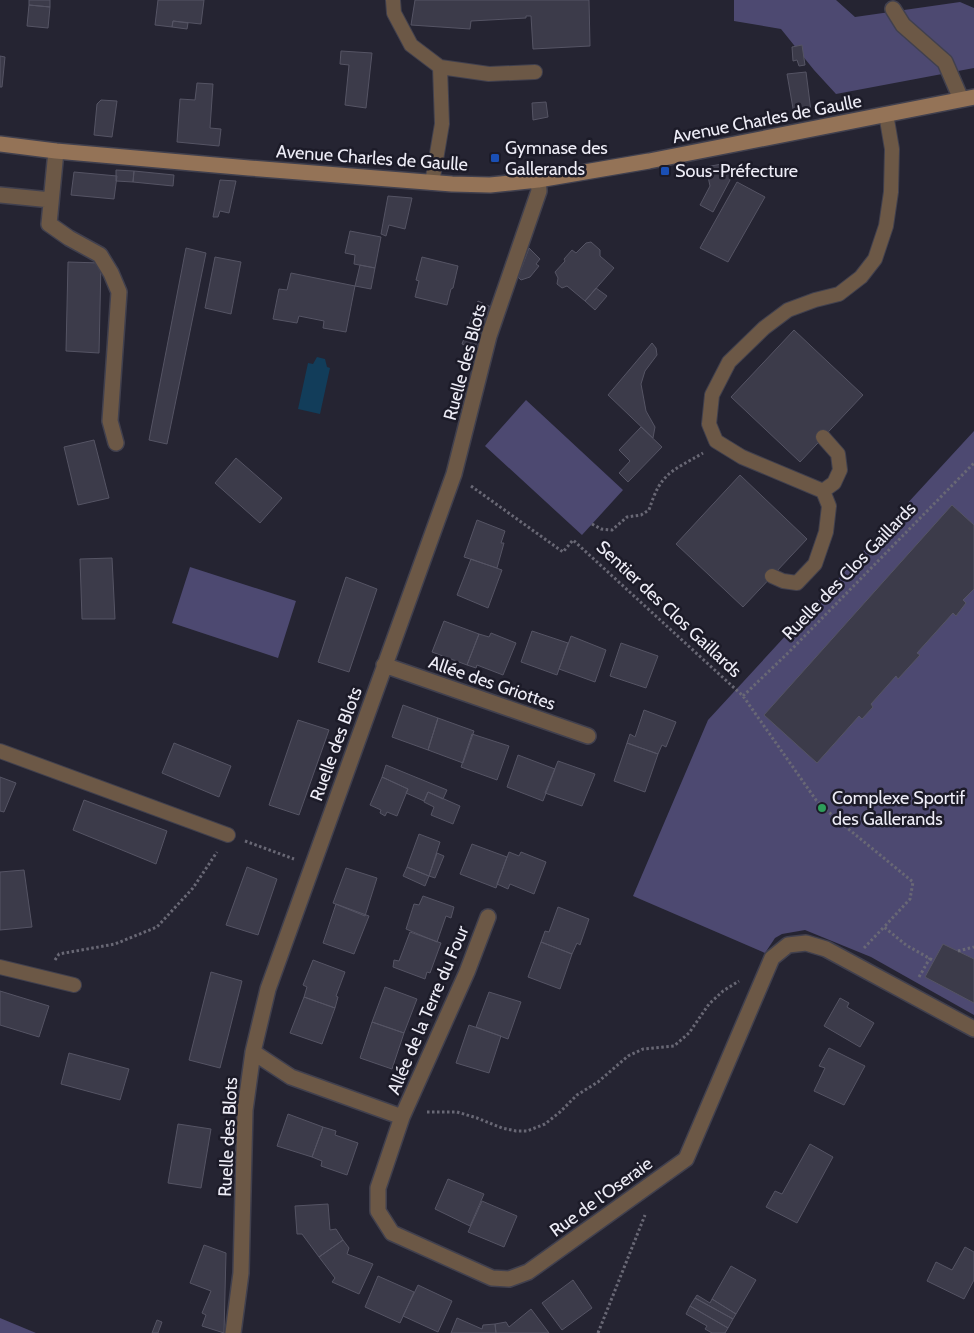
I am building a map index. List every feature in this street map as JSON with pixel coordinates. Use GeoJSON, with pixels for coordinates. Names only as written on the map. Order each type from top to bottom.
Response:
{"type":"FeatureCollection","features":[{"type":"Feature","properties":{"kind":"main road","name":"Avenue Charles de Gaulle"},"geometry":{"type":"LineString","coordinates":[[0,144],[56,151],[432,183],[490,185],[538,180],[649,161],[967,98]]}},
{"type":"Feature","properties":{"kind":"street"},"geometry":{"type":"LineString","coordinates":[[893,9],[903,25],[945,62],[967,98]]}},
{"type":"Feature","properties":{"kind":"street"},"geometry":{"type":"LineString","coordinates":[[56,151],[49,224],[100,255],[111,273],[119,292],[110,421],[116,443]]}},
{"type":"Feature","properties":{"kind":"street","name":"Ruelle des Blots"},"geometry":{"type":"LineString","coordinates":[[233,1333],[242,1273],[245,1110],[253,1052],[268,989],[454,474],[489,336],[539,191],[538,180]]}},
{"type":"Feature","properties":{"kind":"street"},"geometry":{"type":"LineString","coordinates":[[0,195],[51,200]]}},
{"type":"Feature","properties":{"kind":"street","name":"Allée des Griottes"},"geometry":{"type":"LineString","coordinates":[[384,665],[588,736]]}},
{"type":"Feature","properties":{"kind":"street","name":"Allée de la Terre du Four"},"geometry":{"type":"LineString","coordinates":[[402,1117],[467,972],[488,917]]}},
{"type":"Feature","properties":{"kind":"street","name":"Rue de l'Oseraie"},"geometry":{"type":"LineString","coordinates":[[402,1117],[378,1188],[378,1211],[392,1233],[492,1278],[509,1279],[528,1272],[686,1159],[772,958],[788,945],[806,944],[820,947],[974,1029]]}},
{"type":"Feature","properties":{"kind":"street"},"geometry":{"type":"LineString","coordinates":[[253,1052],[291,1076],[402,1117]]}},
{"type":"Feature","properties":{"kind":"lane"},"geometry":{"type":"LineString","coordinates":[[393,0],[394,13],[411,45],[440,67],[490,74],[535,72]]}},
{"type":"Feature","properties":{"kind":"lane"},"geometry":{"type":"LineString","coordinates":[[432,183],[442,124],[440,67]]}},
{"type":"Feature","properties":{"kind":"lane"},"geometry":{"type":"LineString","coordinates":[[772,576],[783,581],[797,582],[815,564],[826,532],[829,506],[823,491],[742,458],[716,442],[709,424],[712,395],[729,362],[764,328],[788,310],[815,300],[840,294],[861,277],[875,259],[886,226],[891,192],[892,149],[886,114]]}},
{"type":"Feature","properties":{"kind":"lane"},"geometry":{"type":"LineString","coordinates":[[823,437],[838,454],[840,470],[834,483],[823,491]]}},
{"type":"Feature","properties":{"kind":"lane"},"geometry":{"type":"LineString","coordinates":[[0,751],[228,835]]}},
{"type":"Feature","properties":{"kind":"lane"},"geometry":{"type":"LineString","coordinates":[[0,967],[74,985]]}},
{"type":"Feature","properties":{"kind":"path"},"geometry":{"type":"LineString","coordinates":[[592,524],[601,530],[612,530],[627,517],[641,515],[649,510],[655,493],[667,475],[702,454],[716,442]]}},
{"type":"Feature","properties":{"kind":"path","name":"Ruelle des Clos Gaillards"},"geometry":{"type":"LineString","coordinates":[[743,696],[789,652],[974,463]]}},
{"type":"Feature","properties":{"kind":"path","name":"Sentier des Clos Gaillards"},"geometry":{"type":"LineString","coordinates":[[454,474],[563,552],[573,540],[743,696],[816,800],[913,882],[910,899],[884,927]]}},
{"type":"Feature","properties":{"kind":"path"},"geometry":{"type":"LineString","coordinates":[[45,978],[59,954],[115,944],[156,927],[193,888],[228,835],[313,866]]}},
{"type":"Feature","properties":{"kind":"path"},"geometry":{"type":"LineString","coordinates":[[851,962],[884,927],[906,945],[934,961]]}},
{"type":"Feature","properties":{"kind":"path"},"geometry":{"type":"LineString","coordinates":[[958,951],[974,947]]}},
{"type":"Feature","properties":{"kind":"path"},"geometry":{"type":"LineString","coordinates":[[402,1117],[426,1112],[457,1112],[502,1128],[527,1131],[544,1124],[560,1112],[576,1095],[598,1082],[628,1056],[642,1049],[674,1046],[689,1033],[709,1004],[723,991],[747,977],[766,972]]}},
{"type":"Feature","properties":{"kind":"path"},"geometry":{"type":"LineString","coordinates":[[598,1333],[646,1214]]}},
{"type":"Feature","properties":{"kind":"shaded area"},"geometry":{"type":"Polygon","coordinates":[[[734,0],[836,0],[855,17],[960,2],[974,8],[974,68],[836,94],[781,29],[734,21],[734,0]]]}},
{"type":"Feature","properties":{"kind":"shaded area"},"geometry":{"type":"Polygon","coordinates":[[[526,400],[623,490],[582,535],[485,446],[526,400]]]}},
{"type":"Feature","properties":{"kind":"shaded area","name":"Complexe Sportif des Gallerands"},"geometry":{"type":"Polygon","coordinates":[[[974,431],[974,1015],[871,957],[805,930],[782,934],[775,938],[765,953],[633,896],[708,720],[974,431]]]}},
{"type":"Feature","properties":{"kind":"shaded area"},"geometry":{"type":"Polygon","coordinates":[[[190,567],[296,601],[278,658],[172,623],[190,567]]]}},
{"type":"Feature","properties":{"kind":"shaded area"},"geometry":{"type":"Polygon","coordinates":[[[0,1318],[36,1333],[0,1333],[0,1318]]]}},
{"type":"Feature","properties":{"kind":"water"},"geometry":{"type":"Polygon","coordinates":[[[317,357],[325,359],[327,367],[330,368],[320,414],[298,409],[308,363],[313,364],[317,357]]]}},
{"type":"Feature","properties":{"kind":"building"},"geometry":{"type":"Polygon","coordinates":[[[29,0],[50,0],[50,7],[29,5],[29,0]]]}},
{"type":"Feature","properties":{"kind":"building"},"geometry":{"type":"Polygon","coordinates":[[[158,0],[204,0],[201,24],[173,21],[172,27],[155,25],[158,0]]]}},
{"type":"Feature","properties":{"kind":"building"},"geometry":{"type":"Polygon","coordinates":[[[415,0],[589,0],[590,46],[533,49],[531,16],[526,16],[526,18],[471,21],[470,29],[411,25],[415,0]]]}},
{"type":"Feature","properties":{"kind":"building"},"geometry":{"type":"Polygon","coordinates":[[[29,5],[50,7],[48,28],[27,26],[29,5]]]}},
{"type":"Feature","properties":{"kind":"building"},"geometry":{"type":"Polygon","coordinates":[[[173,21],[188,23],[187,29],[172,27],[173,21]]]}},
{"type":"Feature","properties":{"kind":"building"},"geometry":{"type":"Polygon","coordinates":[[[802,45],[805,65],[799,66],[797,60],[793,61],[792,47],[802,45]]]}},
{"type":"Feature","properties":{"kind":"building"},"geometry":{"type":"Polygon","coordinates":[[[341,51],[372,53],[366,108],[345,105],[349,65],[340,64],[341,51]]]}},
{"type":"Feature","properties":{"kind":"building"},"geometry":{"type":"Polygon","coordinates":[[[0,56],[5,57],[2,87],[0,87],[0,56]]]}},
{"type":"Feature","properties":{"kind":"building"},"geometry":{"type":"Polygon","coordinates":[[[806,72],[811,111],[794,114],[787,74],[806,72]]]}},
{"type":"Feature","properties":{"kind":"building"},"geometry":{"type":"Polygon","coordinates":[[[197,83],[213,84],[210,128],[221,129],[219,146],[177,142],[180,99],[195,100],[197,83]]]}},
{"type":"Feature","properties":{"kind":"building"},"geometry":{"type":"Polygon","coordinates":[[[101,100],[117,101],[112,137],[94,135],[97,104],[101,100]]]}},
{"type":"Feature","properties":{"kind":"building"},"geometry":{"type":"Polygon","coordinates":[[[546,102],[548,117],[533,120],[532,103],[546,102]]]}},
{"type":"Feature","properties":{"kind":"building"},"geometry":{"type":"Polygon","coordinates":[[[727,163],[730,180],[713,212],[700,205],[710,186],[706,167],[727,163]]]}},
{"type":"Feature","properties":{"kind":"building"},"geometry":{"type":"Polygon","coordinates":[[[116,170],[134,171],[133,182],[116,181],[116,170]]]}},
{"type":"Feature","properties":{"kind":"building"},"geometry":{"type":"Polygon","coordinates":[[[134,171],[174,175],[173,186],[133,182],[134,171]]]}},
{"type":"Feature","properties":{"kind":"building"},"geometry":{"type":"Polygon","coordinates":[[[74,172],[117,176],[114,199],[71,195],[74,172]]]}},
{"type":"Feature","properties":{"kind":"building"},"geometry":{"type":"Polygon","coordinates":[[[220,180],[236,181],[229,213],[220,211],[218,217],[213,217],[220,180]]]}},
{"type":"Feature","properties":{"kind":"building"},"geometry":{"type":"Polygon","coordinates":[[[737,182],[765,197],[728,262],[700,248],[737,182]]]}},
{"type":"Feature","properties":{"kind":"building"},"geometry":{"type":"Polygon","coordinates":[[[388,196],[412,198],[405,229],[389,225],[386,236],[381,234],[388,196]]]}},
{"type":"Feature","properties":{"kind":"building"},"geometry":{"type":"Polygon","coordinates":[[[350,231],[381,237],[375,268],[354,264],[355,255],[345,253],[350,231]]]}},
{"type":"Feature","properties":{"kind":"building"},"geometry":{"type":"Polygon","coordinates":[[[591,242],[600,250],[600,256],[614,268],[585,301],[567,286],[562,288],[557,284],[558,278],[555,272],[572,250],[576,253],[586,243],[591,242]]]}},
{"type":"Feature","properties":{"kind":"building"},"geometry":{"type":"Polygon","coordinates":[[[186,248],[206,253],[167,444],[149,440],[186,248]]]}},
{"type":"Feature","properties":{"kind":"building"},"geometry":{"type":"Polygon","coordinates":[[[529,248],[540,259],[536,264],[539,266],[530,277],[521,280],[518,277],[529,248]]]}},
{"type":"Feature","properties":{"kind":"building"},"geometry":{"type":"Polygon","coordinates":[[[215,257],[241,262],[231,314],[205,308],[215,257]]]}},
{"type":"Feature","properties":{"kind":"building"},"geometry":{"type":"Polygon","coordinates":[[[422,257],[458,266],[447,305],[415,297],[419,281],[416,280],[422,257]]]}},
{"type":"Feature","properties":{"kind":"building"},"geometry":{"type":"Polygon","coordinates":[[[68,262],[101,263],[99,353],[66,351],[68,262]]]}},
{"type":"Feature","properties":{"kind":"building"},"geometry":{"type":"Polygon","coordinates":[[[360,265],[375,268],[371,289],[355,286],[360,265]]]}},
{"type":"Feature","properties":{"kind":"building"},"geometry":{"type":"Polygon","coordinates":[[[291,273],[355,286],[346,332],[323,328],[324,321],[299,316],[297,323],[273,319],[279,289],[287,290],[291,273]]]}},
{"type":"Feature","properties":{"kind":"building"},"geometry":{"type":"Polygon","coordinates":[[[596,288],[607,296],[595,310],[585,301],[596,288]]]}},
{"type":"Feature","properties":{"kind":"building"},"geometry":{"type":"Polygon","coordinates":[[[478,301],[491,307],[474,349],[462,344],[478,301]]]}},
{"type":"Feature","properties":{"kind":"building"},"geometry":{"type":"Polygon","coordinates":[[[794,330],[863,395],[800,462],[731,397],[794,330]]]}},
{"type":"Feature","properties":{"kind":"building"},"geometry":{"type":"Polygon","coordinates":[[[652,343],[656,348],[657,355],[645,371],[641,384],[646,411],[655,427],[653,438],[608,395],[652,343]]]}},
{"type":"Feature","properties":{"kind":"building"},"geometry":{"type":"Polygon","coordinates":[[[641,427],[662,447],[628,482],[619,473],[630,461],[619,450],[641,427]]]}},
{"type":"Feature","properties":{"kind":"building"},"geometry":{"type":"Polygon","coordinates":[[[94,440],[109,498],[78,505],[64,447],[94,440]]]}},
{"type":"Feature","properties":{"kind":"building"},"geometry":{"type":"Polygon","coordinates":[[[236,458],[282,498],[260,523],[215,483],[236,458]]]}},
{"type":"Feature","properties":{"kind":"building"},"geometry":{"type":"Polygon","coordinates":[[[740,475],[807,539],[743,607],[676,544],[740,475]]]}},
{"type":"Feature","properties":{"kind":"building"},"geometry":{"type":"Polygon","coordinates":[[[952,505],[974,525],[974,589],[963,600],[966,603],[956,616],[953,613],[917,653],[920,655],[898,679],[896,676],[871,704],[873,707],[862,719],[859,716],[817,763],[764,715],[952,505]]]}},
{"type":"Feature","properties":{"kind":"building"},"geometry":{"type":"Polygon","coordinates":[[[477,520],[505,531],[501,543],[504,543],[497,568],[464,557],[477,520]]]}},
{"type":"Feature","properties":{"kind":"building"},"geometry":{"type":"Polygon","coordinates":[[[112,558],[115,619],[82,619],[80,559],[112,558]]]}},
{"type":"Feature","properties":{"kind":"building"},"geometry":{"type":"Polygon","coordinates":[[[471,559],[502,570],[488,608],[457,595],[471,559]]]}},
{"type":"Feature","properties":{"kind":"building"},"geometry":{"type":"Polygon","coordinates":[[[346,577],[377,589],[349,672],[318,662],[346,577]]]}},
{"type":"Feature","properties":{"kind":"building"},"geometry":{"type":"Polygon","coordinates":[[[444,621],[479,634],[467,665],[432,652],[444,621]]]}},
{"type":"Feature","properties":{"kind":"building"},"geometry":{"type":"Polygon","coordinates":[[[532,631],[568,643],[557,675],[521,662],[532,631]]]}},
{"type":"Feature","properties":{"kind":"building"},"geometry":{"type":"Polygon","coordinates":[[[491,633],[516,643],[503,675],[477,665],[476,668],[467,665],[479,634],[489,637],[491,633]]]}},
{"type":"Feature","properties":{"kind":"building"},"geometry":{"type":"Polygon","coordinates":[[[571,636],[606,650],[595,682],[559,669],[571,636]]]}},
{"type":"Feature","properties":{"kind":"building"},"geometry":{"type":"Polygon","coordinates":[[[621,643],[658,656],[646,688],[610,676],[621,643]]]}},
{"type":"Feature","properties":{"kind":"building"},"geometry":{"type":"Polygon","coordinates":[[[403,705],[438,718],[428,750],[392,737],[403,705]]]}},
{"type":"Feature","properties":{"kind":"building"},"geometry":{"type":"Polygon","coordinates":[[[644,710],[676,722],[666,747],[662,745],[658,754],[627,743],[630,734],[635,737],[644,710]]]}},
{"type":"Feature","properties":{"kind":"building"},"geometry":{"type":"Polygon","coordinates":[[[438,718],[474,731],[463,763],[428,750],[438,718]]]}},
{"type":"Feature","properties":{"kind":"building"},"geometry":{"type":"Polygon","coordinates":[[[298,720],[329,730],[299,815],[269,805],[298,720]]]}},
{"type":"Feature","properties":{"kind":"building"},"geometry":{"type":"Polygon","coordinates":[[[472,734],[509,746],[497,780],[461,767],[472,734]]]}},
{"type":"Feature","properties":{"kind":"building"},"geometry":{"type":"Polygon","coordinates":[[[174,743],[231,766],[219,797],[162,773],[174,743]]]}},
{"type":"Feature","properties":{"kind":"building"},"geometry":{"type":"Polygon","coordinates":[[[627,743],[658,754],[645,792],[614,781],[627,743]]]}},
{"type":"Feature","properties":{"kind":"building"},"geometry":{"type":"Polygon","coordinates":[[[518,755],[555,769],[543,801],[507,787],[518,755]]]}},
{"type":"Feature","properties":{"kind":"building"},"geometry":{"type":"Polygon","coordinates":[[[558,761],[595,774],[582,806],[545,793],[558,761]]]}},
{"type":"Feature","properties":{"kind":"building"},"geometry":{"type":"Polygon","coordinates":[[[386,765],[447,790],[443,799],[428,792],[424,801],[406,793],[408,789],[382,777],[386,765]]]}},
{"type":"Feature","properties":{"kind":"building"},"geometry":{"type":"Polygon","coordinates":[[[0,777],[16,783],[4,812],[0,811],[0,777]]]}},
{"type":"Feature","properties":{"kind":"building"},"geometry":{"type":"Polygon","coordinates":[[[382,777],[408,789],[397,816],[387,812],[385,816],[380,813],[381,810],[370,805],[382,777]]]}},
{"type":"Feature","properties":{"kind":"building"},"geometry":{"type":"Polygon","coordinates":[[[428,792],[460,806],[453,824],[431,815],[434,807],[424,802],[428,792]]]}},
{"type":"Feature","properties":{"kind":"building"},"geometry":{"type":"Polygon","coordinates":[[[84,800],[167,831],[156,864],[73,830],[84,800]]]}},
{"type":"Feature","properties":{"kind":"building"},"geometry":{"type":"Polygon","coordinates":[[[419,834],[440,842],[429,876],[407,867],[419,834]]]}},
{"type":"Feature","properties":{"kind":"building"},"geometry":{"type":"Polygon","coordinates":[[[472,844],[507,857],[496,888],[460,874],[472,844]]]}},
{"type":"Feature","properties":{"kind":"building"},"geometry":{"type":"Polygon","coordinates":[[[509,852],[519,856],[521,852],[546,862],[534,894],[510,884],[508,889],[497,884],[509,852]]]}},
{"type":"Feature","properties":{"kind":"building"},"geometry":{"type":"Polygon","coordinates":[[[437,853],[444,856],[435,878],[429,876],[437,853]]]}},
{"type":"Feature","properties":{"kind":"building"},"geometry":{"type":"Polygon","coordinates":[[[247,867],[277,879],[258,935],[226,925],[247,867]]]}},
{"type":"Feature","properties":{"kind":"building"},"geometry":{"type":"Polygon","coordinates":[[[407,867],[429,876],[425,886],[403,876],[407,867]]]}},
{"type":"Feature","properties":{"kind":"building"},"geometry":{"type":"Polygon","coordinates":[[[346,868],[377,878],[365,916],[333,903],[346,868]]]}},
{"type":"Feature","properties":{"kind":"building"},"geometry":{"type":"Polygon","coordinates":[[[24,870],[32,927],[0,930],[0,872],[24,870]]]}},
{"type":"Feature","properties":{"kind":"building"},"geometry":{"type":"Polygon","coordinates":[[[423,896],[454,907],[451,918],[446,916],[437,942],[406,929],[414,904],[419,905],[423,896]]]}},
{"type":"Feature","properties":{"kind":"building"},"geometry":{"type":"Polygon","coordinates":[[[336,904],[369,916],[354,954],[323,943],[336,904]]]}},
{"type":"Feature","properties":{"kind":"building"},"geometry":{"type":"Polygon","coordinates":[[[558,907],[589,919],[580,945],[577,943],[572,954],[541,942],[545,931],[549,932],[558,907]]]}},
{"type":"Feature","properties":{"kind":"building"},"geometry":{"type":"Polygon","coordinates":[[[410,932],[441,943],[430,973],[427,972],[425,979],[393,967],[394,960],[399,961],[410,932]]]}},
{"type":"Feature","properties":{"kind":"building"},"geometry":{"type":"Polygon","coordinates":[[[541,942],[572,954],[560,989],[528,977],[541,942]]]}},
{"type":"Feature","properties":{"kind":"building"},"geometry":{"type":"Polygon","coordinates":[[[943,944],[974,959],[974,1003],[925,977],[943,944]]]}},
{"type":"Feature","properties":{"kind":"building"},"geometry":{"type":"Polygon","coordinates":[[[313,960],[345,972],[336,996],[338,997],[335,1008],[304,997],[307,987],[303,985],[313,960]]]}},
{"type":"Feature","properties":{"kind":"building"},"geometry":{"type":"Polygon","coordinates":[[[211,972],[242,981],[220,1068],[189,1060],[211,972]]]}},
{"type":"Feature","properties":{"kind":"building"},"geometry":{"type":"Polygon","coordinates":[[[385,987],[417,999],[404,1033],[372,1022],[385,987]]]}},
{"type":"Feature","properties":{"kind":"building"},"geometry":{"type":"Polygon","coordinates":[[[0,991],[49,1006],[39,1037],[0,1025],[0,991]]]}},
{"type":"Feature","properties":{"kind":"building"},"geometry":{"type":"Polygon","coordinates":[[[489,992],[521,1002],[508,1039],[476,1027],[489,992]]]}},
{"type":"Feature","properties":{"kind":"building"},"geometry":{"type":"Polygon","coordinates":[[[304,997],[335,1008],[322,1044],[290,1033],[304,997]]]}},
{"type":"Feature","properties":{"kind":"building"},"geometry":{"type":"Polygon","coordinates":[[[840,998],[849,1003],[847,1007],[874,1023],[860,1047],[824,1026],[840,998]]]}},
{"type":"Feature","properties":{"kind":"building"},"geometry":{"type":"Polygon","coordinates":[[[372,1022],[404,1033],[392,1069],[360,1058],[372,1022]]]}},
{"type":"Feature","properties":{"kind":"building"},"geometry":{"type":"Polygon","coordinates":[[[469,1025],[501,1036],[489,1073],[456,1063],[469,1025]]]}},
{"type":"Feature","properties":{"kind":"building"},"geometry":{"type":"Polygon","coordinates":[[[829,1048],[865,1066],[844,1105],[814,1091],[825,1068],[819,1066],[829,1048]]]}},
{"type":"Feature","properties":{"kind":"building"},"geometry":{"type":"Polygon","coordinates":[[[69,1053],[129,1069],[120,1100],[61,1084],[69,1053]]]}},
{"type":"Feature","properties":{"kind":"building"},"geometry":{"type":"Polygon","coordinates":[[[288,1114],[323,1127],[312,1157],[277,1146],[288,1114]]]}},
{"type":"Feature","properties":{"kind":"building"},"geometry":{"type":"Polygon","coordinates":[[[178,1124],[211,1129],[201,1188],[168,1183],[178,1124]]]}},
{"type":"Feature","properties":{"kind":"building"},"geometry":{"type":"Polygon","coordinates":[[[323,1127],[336,1131],[335,1135],[358,1143],[347,1175],[321,1166],[322,1161],[312,1157],[323,1127]]]}},
{"type":"Feature","properties":{"kind":"building"},"geometry":{"type":"Polygon","coordinates":[[[810,1144],[833,1157],[797,1223],[766,1207],[775,1191],[782,1194],[810,1144]]]}},
{"type":"Feature","properties":{"kind":"building"},"geometry":{"type":"Polygon","coordinates":[[[448,1179],[484,1194],[470,1226],[435,1209],[448,1179]]]}},
{"type":"Feature","properties":{"kind":"building"},"geometry":{"type":"Polygon","coordinates":[[[482,1201],[517,1216],[504,1247],[468,1232],[482,1201]]]}},
{"type":"Feature","properties":{"kind":"building"},"geometry":{"type":"Polygon","coordinates":[[[328,1204],[330,1230],[336,1229],[343,1240],[319,1257],[302,1234],[297,1234],[295,1206],[328,1204]]]}},
{"type":"Feature","properties":{"kind":"building"},"geometry":{"type":"Polygon","coordinates":[[[343,1240],[349,1248],[347,1254],[373,1264],[359,1294],[332,1282],[335,1278],[319,1257],[343,1240]]]}},
{"type":"Feature","properties":{"kind":"building"},"geometry":{"type":"Polygon","coordinates":[[[204,1245],[226,1253],[224,1333],[202,1326],[206,1315],[202,1313],[211,1291],[190,1283],[204,1245]]]}},
{"type":"Feature","properties":{"kind":"building"},"geometry":{"type":"Polygon","coordinates":[[[965,1247],[974,1252],[974,1280],[964,1299],[927,1281],[936,1262],[952,1270],[965,1247]]]}},
{"type":"Feature","properties":{"kind":"building"},"geometry":{"type":"Polygon","coordinates":[[[731,1266],[756,1280],[736,1314],[712,1299],[731,1266]]]}},
{"type":"Feature","properties":{"kind":"building"},"geometry":{"type":"Polygon","coordinates":[[[378,1276],[414,1292],[400,1323],[365,1307],[378,1276]]]}},
{"type":"Feature","properties":{"kind":"building"},"geometry":{"type":"Polygon","coordinates":[[[573,1280],[592,1308],[562,1330],[542,1303],[573,1280]]]}},
{"type":"Feature","properties":{"kind":"building"},"geometry":{"type":"Polygon","coordinates":[[[418,1285],[452,1301],[438,1332],[403,1316],[418,1285]]]}},
{"type":"Feature","properties":{"kind":"building"},"geometry":{"type":"Polygon","coordinates":[[[697,1295],[710,1303],[712,1299],[736,1314],[733,1319],[695,1298],[697,1295]]]}},
{"type":"Feature","properties":{"kind":"building"},"geometry":{"type":"Polygon","coordinates":[[[695,1298],[733,1319],[728,1328],[690,1306],[695,1298]]]}},
{"type":"Feature","properties":{"kind":"building"},"geometry":{"type":"Polygon","coordinates":[[[690,1306],[728,1328],[725,1333],[712,1333],[705,1329],[707,1326],[686,1314],[690,1306]]]}},
{"type":"Feature","properties":{"kind":"building"},"geometry":{"type":"Polygon","coordinates":[[[531,1309],[549,1333],[496,1333],[495,1324],[506,1322],[509,1327],[531,1309]]]}},
{"type":"Feature","properties":{"kind":"building"},"geometry":{"type":"Polygon","coordinates":[[[457,1318],[482,1329],[483,1325],[495,1324],[496,1333],[451,1333],[457,1318]]]}},
{"type":"Feature","properties":{"kind":"building"},"geometry":{"type":"Polygon","coordinates":[[[157,1320],[162,1322],[158,1333],[152,1333],[157,1320]]]}},
{"type":"Feature","properties":{"kind":"place","name":"Gymnase des Gallerands"},"geometry":{"type":"Point","coordinates":[495,158]}},
{"type":"Feature","properties":{"kind":"place","name":"Sous-Préfecture"},"geometry":{"type":"Point","coordinates":[665,171]}},
{"type":"Feature","properties":{"kind":"place","name":"Complexe Sportif des Gallerands"},"geometry":{"type":"Point","coordinates":[822,808]}}]}
